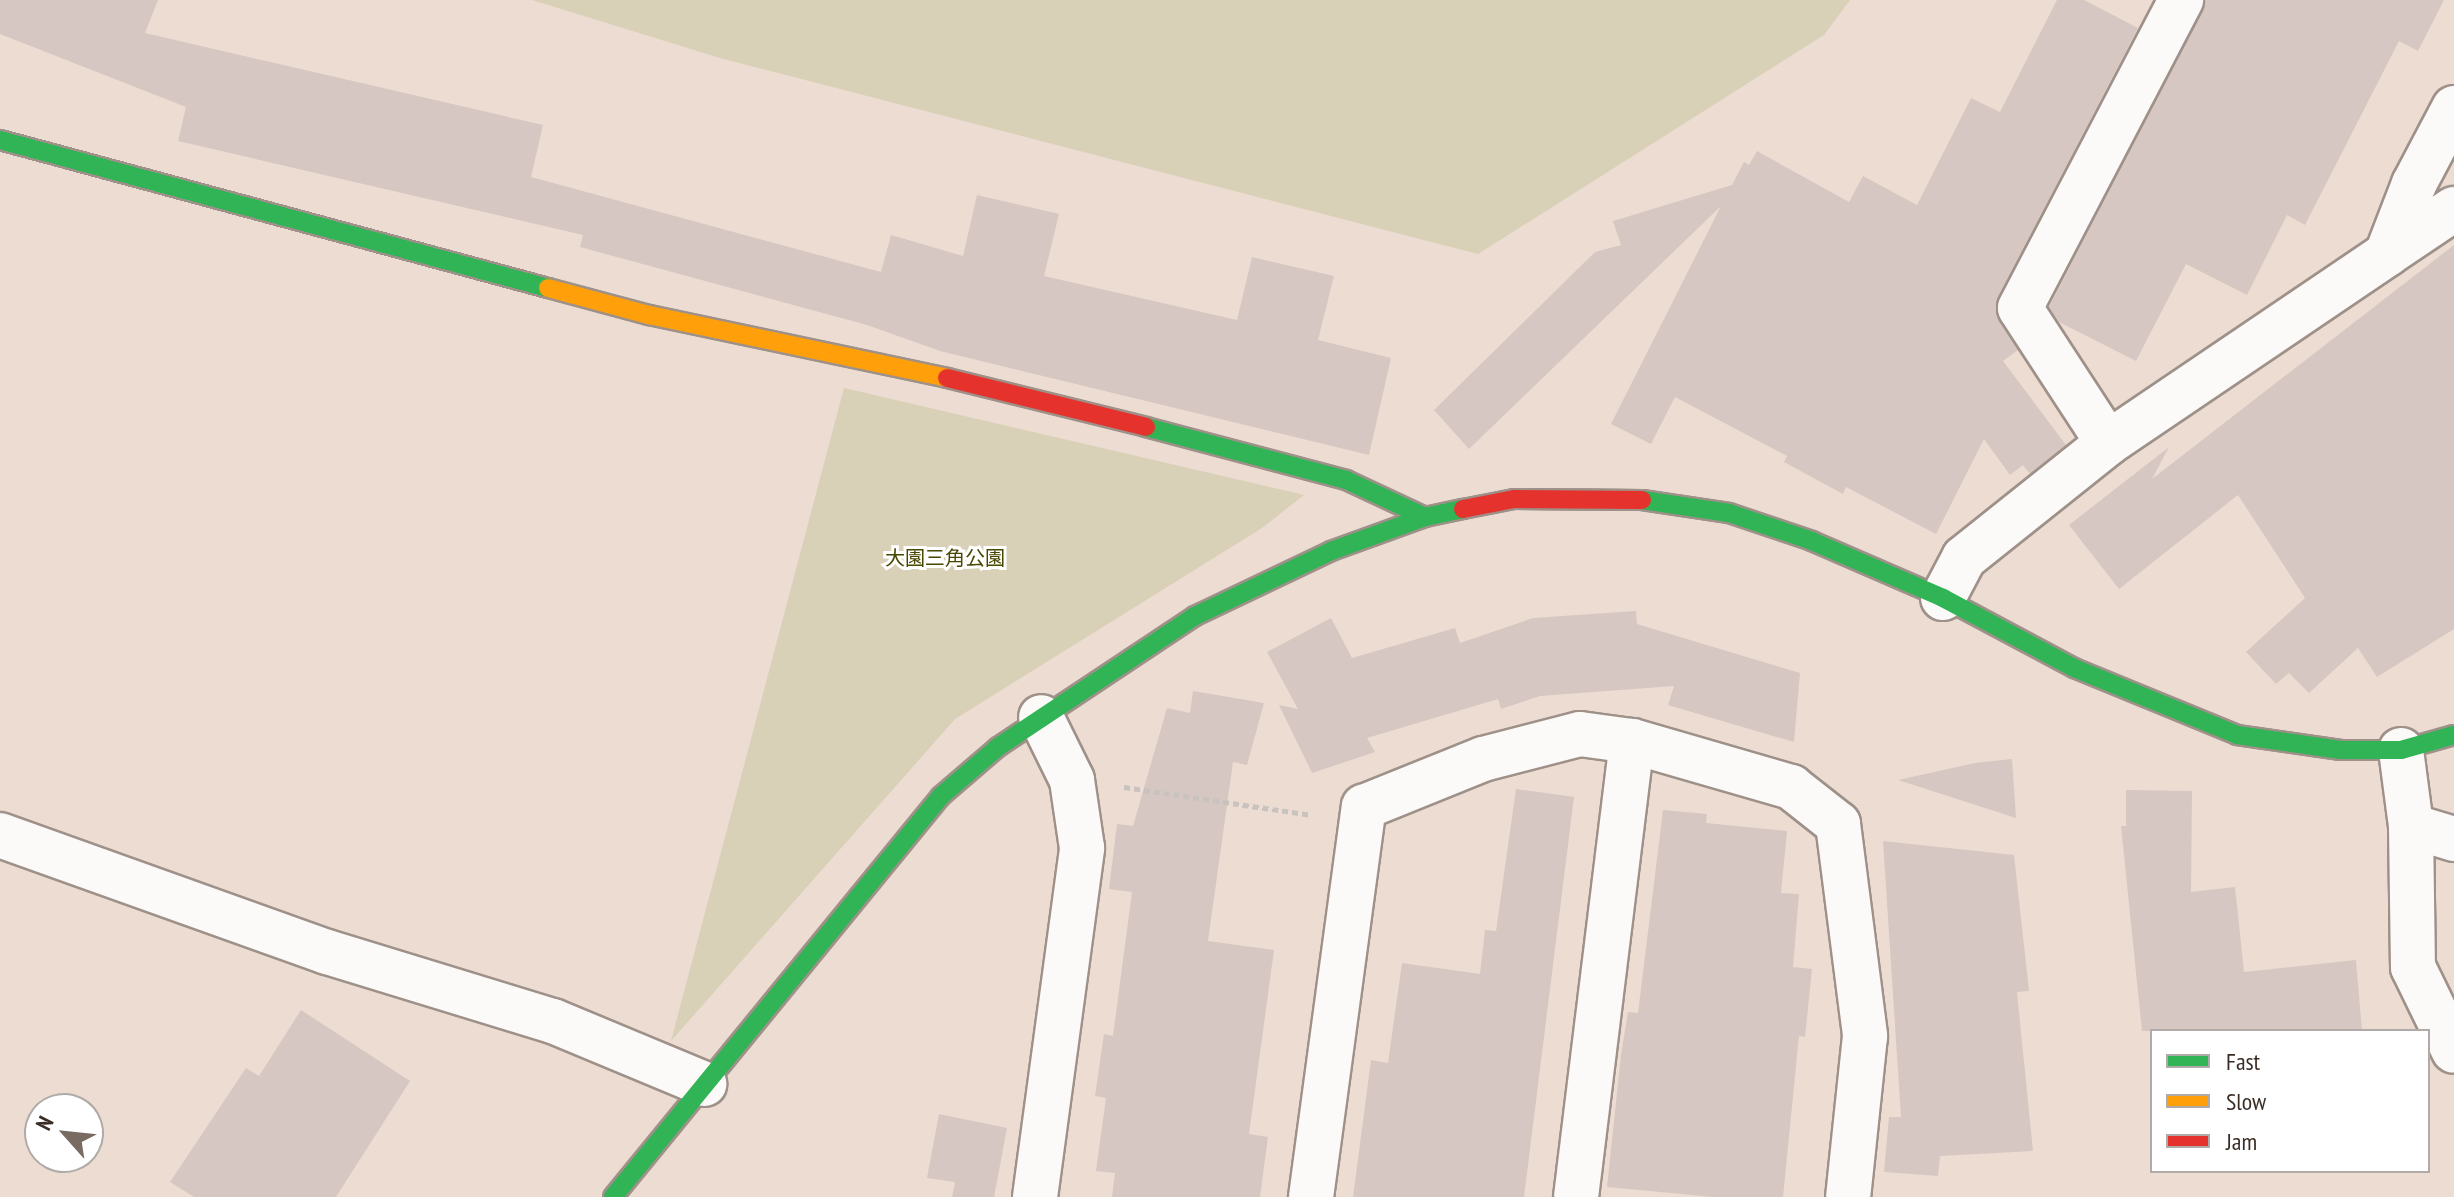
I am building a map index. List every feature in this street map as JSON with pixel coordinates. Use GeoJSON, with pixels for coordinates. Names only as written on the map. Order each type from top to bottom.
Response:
{"type":"FeatureCollection","features":[{"type":"Feature","properties":{"kind":"street"},"geometry":{"type":"LineString","coordinates":[[2108,443],[2020,308],[2181,0]]}},
{"type":"Feature","properties":{"kind":"street"},"geometry":{"type":"LineString","coordinates":[[2387,254],[2414,184],[2454,108]]}},
{"type":"Feature","properties":{"kind":"street"},"geometry":{"type":"LineString","coordinates":[[0,140],[649,315],[863,357],[1280,461],[1346,480],[1425,517]]}},
{"type":"Feature","properties":{"kind":"street"},"geometry":{"type":"LineString","coordinates":[[1943,598],[1964,558],[2108,443],[2454,209]]}},
{"type":"Feature","properties":{"kind":"street"},"geometry":{"type":"LineString","coordinates":[[613,1197],[941,796],[1041,717],[1195,616],[1331,551],[1425,517],[1514,499],[1615,496],[1729,513],[1812,541],[1943,598],[2074,668],[2237,735],[2341,750],[2401,750],[2454,735]]}},
{"type":"Feature","properties":{"kind":"street"},"geometry":{"type":"LineString","coordinates":[[1035,1197],[1082,848],[1072,780],[1041,717]]}},
{"type":"Feature","properties":{"kind":"street"},"geometry":{"type":"LineString","coordinates":[[1311,1197],[1364,807],[1483,759],[1580,734],[1632,741],[1791,787],[1838,824],[1865,1036],[1848,1197]]}},
{"type":"Feature","properties":{"kind":"street"},"geometry":{"type":"LineString","coordinates":[[1576,1197],[1632,741]]}},
{"type":"Feature","properties":{"kind":"street"},"geometry":{"type":"LineString","coordinates":[[2401,750],[2411,826],[2413,967],[2454,1051]]}},
{"type":"Feature","properties":{"kind":"street"},"geometry":{"type":"LineString","coordinates":[[2411,826],[2454,839]]}},
{"type":"Feature","properties":{"kind":"street"},"geometry":{"type":"LineString","coordinates":[[0,835],[327,952],[553,1021],[704,1084]]}},
{"type":"Feature","properties":{"kind":"path"},"geometry":{"type":"LineString","coordinates":[[1072,780],[1362,822]]}},
{"type":"Feature","properties":{"kind":"green space"},"geometry":{"type":"Polygon","coordinates":[[[532,0],[1850,0],[1824,35],[1478,254],[720,58],[532,0]]]}},
{"type":"Feature","properties":{"kind":"green space","name":"大園三角公園"},"geometry":{"type":"Polygon","coordinates":[[[844,388],[1304,495],[1262,528],[955,719],[671,1041],[844,388]]]}},
{"type":"Feature","properties":{"kind":"building"},"geometry":{"type":"Polygon","coordinates":[[[0,0],[158,0],[145,33],[543,125],[531,177],[881,272],[891,235],[963,256],[977,195],[1059,214],[1044,276],[1237,320],[1252,257],[1334,276],[1318,340],[1391,358],[1369,455],[940,351],[867,325],[580,247],[583,235],[178,141],[186,107],[0,34],[0,0]]]}},
{"type":"Feature","properties":{"kind":"building"},"geometry":{"type":"Polygon","coordinates":[[[2057,0],[2084,0],[2138,28],[1998,297],[1999,321],[2018,350],[2003,361],[2066,445],[2030,474],[2023,465],[2010,475],[1984,439],[1936,534],[1846,487],[1843,494],[1784,462],[1787,456],[1675,397],[1651,444],[1611,424],[1721,206],[1469,449],[1434,410],[1595,252],[1621,245],[1613,221],[1732,185],[1744,162],[1749,165],[1757,151],[1849,202],[1863,176],[1917,205],[1971,98],[2000,112],[2057,0]]]}},
{"type":"Feature","properties":{"kind":"building"},"geometry":{"type":"Polygon","coordinates":[[[2206,0],[2444,0],[2418,51],[2399,41],[2305,225],[2287,215],[2247,295],[2186,264],[2136,361],[2059,322],[2049,307],[2206,0]]]}},
{"type":"Feature","properties":{"kind":"building"},"geometry":{"type":"Polygon","coordinates":[[[2454,245],[2454,629],[2377,677],[2358,648],[2309,693],[2289,673],[2276,684],[2246,652],[2305,598],[2238,495],[2119,589],[2069,525],[2169,447],[2152,479],[2454,245]]]}},
{"type":"Feature","properties":{"kind":"building"},"geometry":{"type":"Polygon","coordinates":[[[1636,611],[1637,624],[1800,673],[1794,742],[1668,705],[1674,686],[1540,696],[1501,709],[1498,699],[1367,738],[1375,752],[1312,773],[1279,705],[1298,709],[1267,652],[1331,618],[1352,658],[1455,628],[1460,643],[1533,618],[1636,611]]]}},
{"type":"Feature","properties":{"kind":"building"},"geometry":{"type":"Polygon","coordinates":[[[1193,691],[1264,703],[1247,765],[1233,762],[1208,941],[1274,950],[1249,1134],[1268,1137],[1260,1197],[1112,1197],[1115,1173],[1096,1171],[1106,1098],[1095,1096],[1104,1034],[1113,1036],[1132,892],[1109,889],[1117,824],[1133,826],[1167,708],[1190,713],[1193,691]]]}},
{"type":"Feature","properties":{"kind":"building"},"geometry":{"type":"Polygon","coordinates":[[[2012,759],[2016,818],[1898,780],[1975,763],[2012,759]]]}},
{"type":"Feature","properties":{"kind":"building"},"geometry":{"type":"Polygon","coordinates":[[[1516,789],[1574,797],[1524,1197],[1353,1197],[1371,1060],[1388,1063],[1402,963],[1480,974],[1485,930],[1496,931],[1516,789]]]}},
{"type":"Feature","properties":{"kind":"building"},"geometry":{"type":"Polygon","coordinates":[[[2126,790],[2192,791],[2191,892],[2235,887],[2244,972],[2356,960],[2362,1029],[2142,1031],[2121,826],[2126,826],[2126,790]]]}},
{"type":"Feature","properties":{"kind":"building"},"geometry":{"type":"Polygon","coordinates":[[[1663,810],[1707,814],[1706,823],[1787,831],[1781,893],[1799,894],[1793,967],[1812,969],[1805,1037],[1799,1036],[1783,1197],[1713,1197],[1607,1187],[1621,1055],[1628,1012],[1638,1013],[1663,810]]]}},
{"type":"Feature","properties":{"kind":"building"},"geometry":{"type":"Polygon","coordinates":[[[1883,841],[2014,855],[2029,991],[2017,992],[2033,1151],[1940,1156],[1938,1176],[1884,1172],[1889,1117],[1901,1117],[1883,841]]]}},
{"type":"Feature","properties":{"kind":"building"},"geometry":{"type":"Polygon","coordinates":[[[301,1010],[410,1081],[336,1197],[194,1197],[170,1182],[246,1068],[259,1076],[301,1010]]]}},
{"type":"Feature","properties":{"kind":"building"},"geometry":{"type":"Polygon","coordinates":[[[939,1114],[1007,1128],[994,1197],[952,1197],[955,1182],[927,1178],[939,1114]]]}},
{"type":"Feature","properties":{"kind":"traffic: fast"},"geometry":{"type":"LineString","coordinates":[[0,140],[548,288]]}},
{"type":"Feature","properties":{"kind":"traffic: fast"},"geometry":{"type":"LineString","coordinates":[[1146,427],[1346,480],[1425,517]]}},
{"type":"Feature","properties":{"kind":"traffic: fast"},"geometry":{"type":"LineString","coordinates":[[1642,500],[1729,513],[1812,541],[1943,598],[2074,668],[2237,735],[2341,750],[2401,750],[2454,735]]}},
{"type":"Feature","properties":{"kind":"traffic: fast"},"geometry":{"type":"LineString","coordinates":[[613,1197],[941,796],[998,747],[1195,616],[1331,551],[1425,517],[1463,509]]}},
{"type":"Feature","properties":{"kind":"traffic: slow"},"geometry":{"type":"LineString","coordinates":[[548,288],[649,315],[947,378]]}},
{"type":"Feature","properties":{"kind":"traffic: jam"},"geometry":{"type":"LineString","coordinates":[[947,378],[1146,427]]}},
{"type":"Feature","properties":{"kind":"traffic: jam"},"geometry":{"type":"LineString","coordinates":[[1463,509],[1514,499],[1642,500]]}}]}
